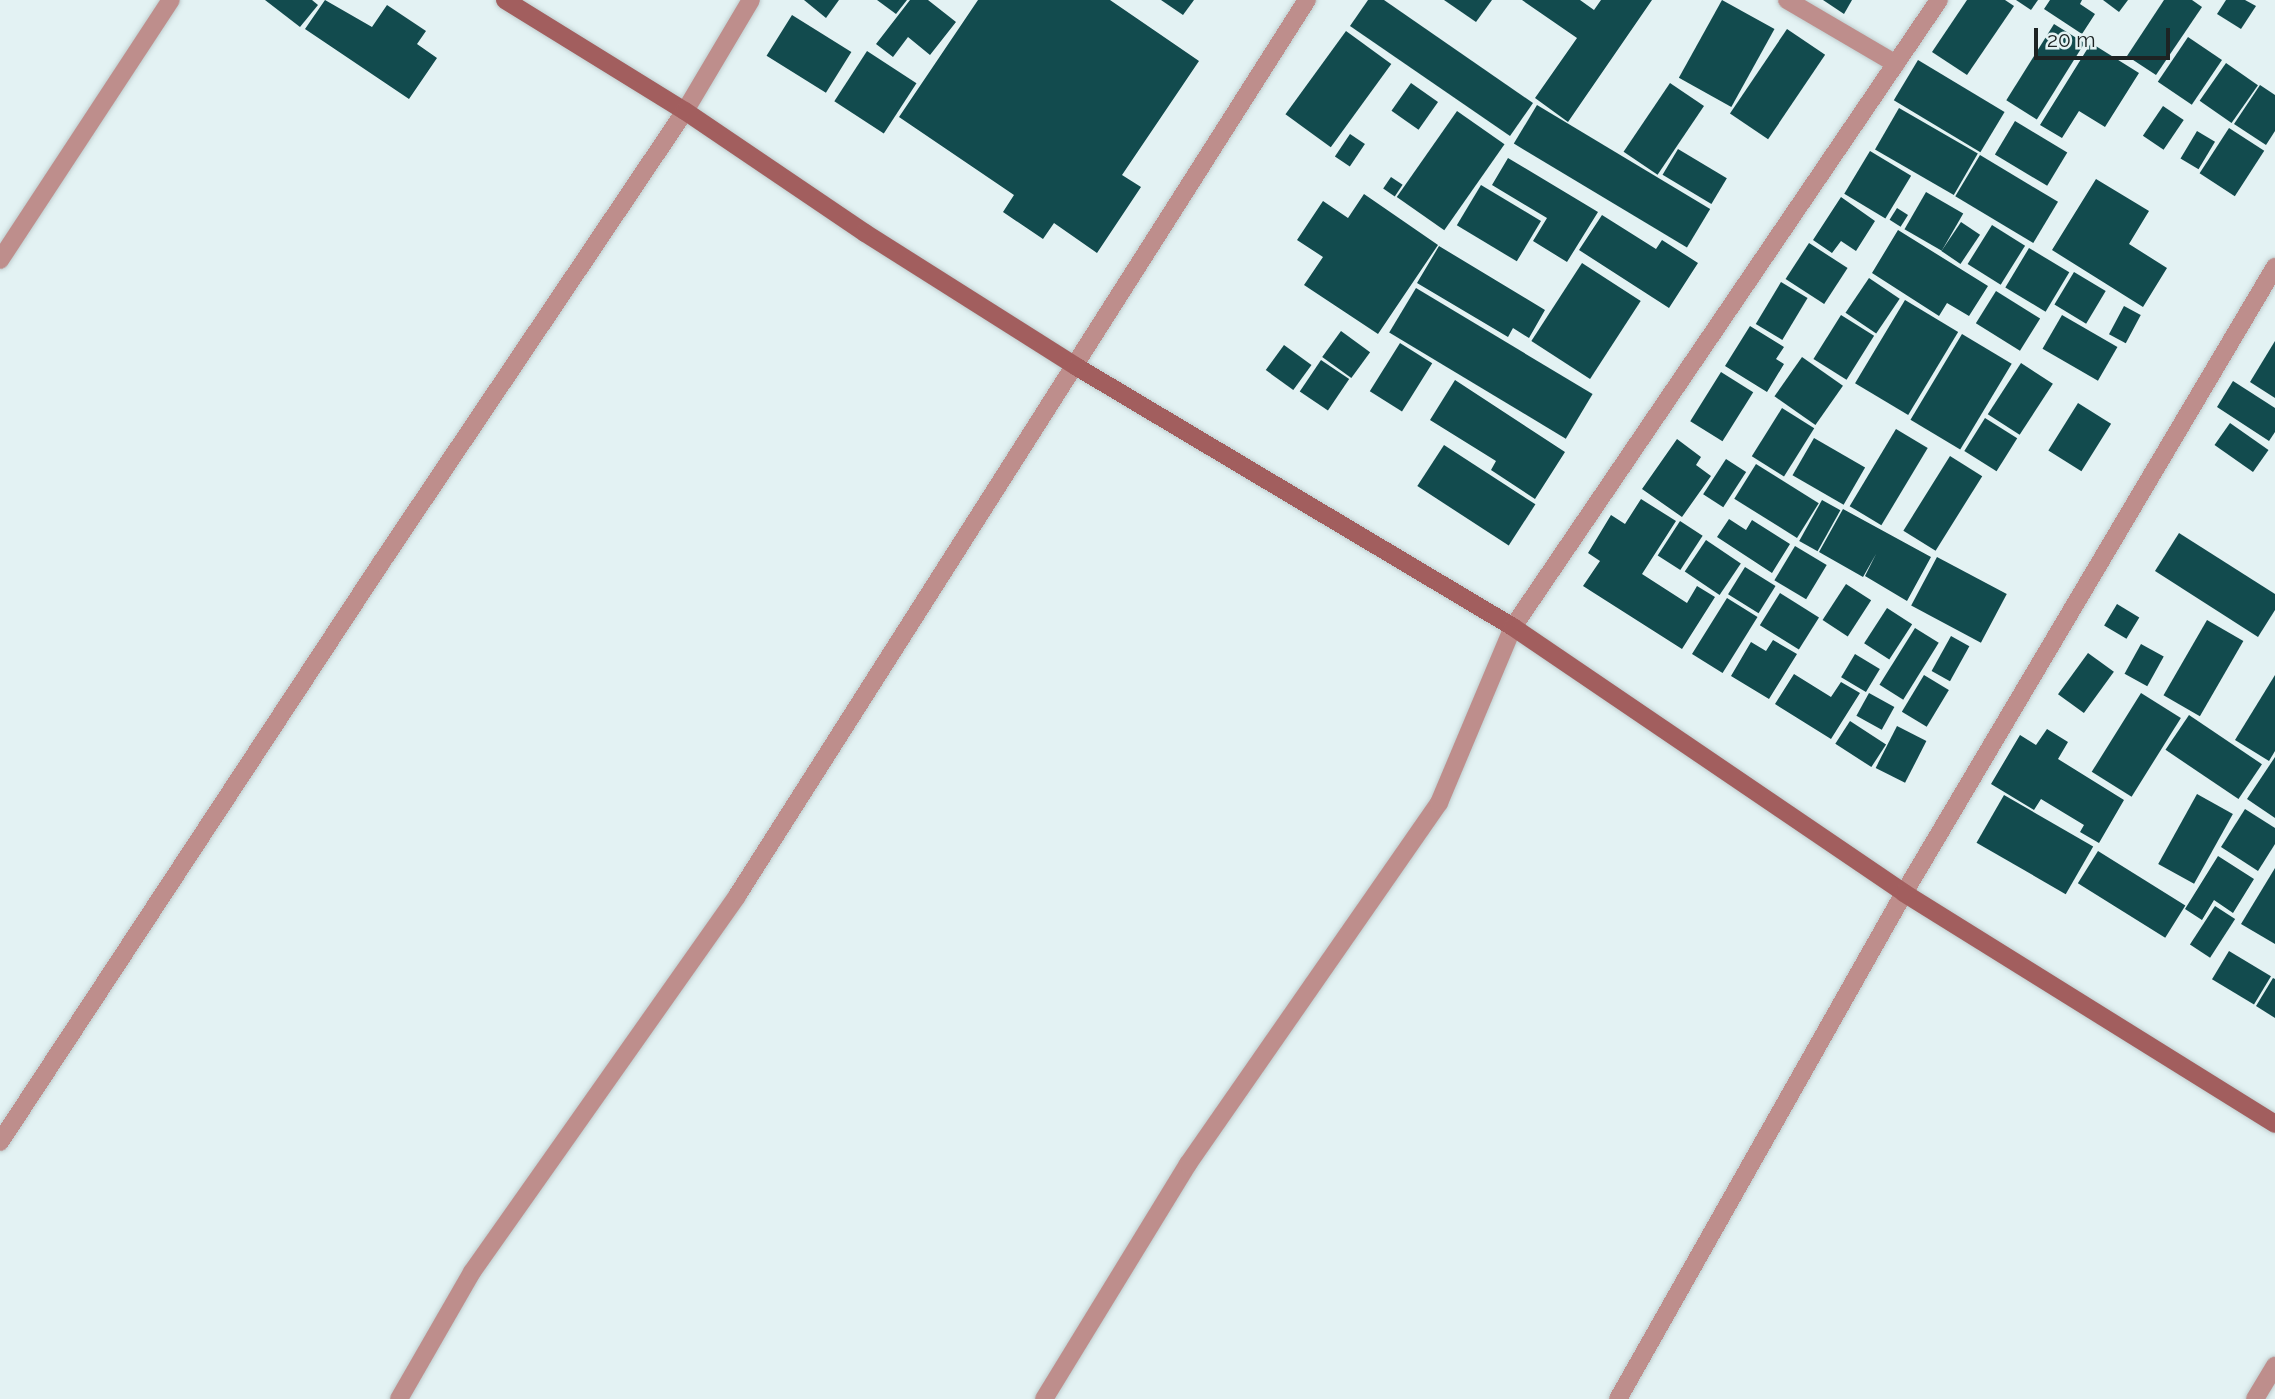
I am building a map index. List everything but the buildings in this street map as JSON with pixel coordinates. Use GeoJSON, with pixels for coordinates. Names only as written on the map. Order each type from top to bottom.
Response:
{"type":"FeatureCollection","features":[{"type":"Feature","properties":{"kind":"street"},"geometry":{"type":"LineString","coordinates":[[0,260],[171,0]]}},
{"type":"Feature","properties":{"kind":"street"},"geometry":{"type":"LineString","coordinates":[[505,0],[685,111],[864,233],[1077,367],[1513,627],[1904,893],[2275,1124]]}},
{"type":"Feature","properties":{"kind":"street"},"geometry":{"type":"LineString","coordinates":[[0,1142],[381,563],[685,111],[751,0]]}},
{"type":"Feature","properties":{"kind":"street"},"geometry":{"type":"LineString","coordinates":[[399,1399],[472,1272],[737,896],[1077,367],[1307,0]]}},
{"type":"Feature","properties":{"kind":"street"},"geometry":{"type":"LineString","coordinates":[[1787,0],[1896,64]]}},
{"type":"Feature","properties":{"kind":"street"},"geometry":{"type":"LineString","coordinates":[[1044,1399],[1188,1164],[1439,803],[1513,627],[1939,0]]}},
{"type":"Feature","properties":{"kind":"street"},"geometry":{"type":"LineString","coordinates":[[1618,1399],[1904,893],[2275,267]]}},
{"type":"Feature","properties":{"kind":"street"},"geometry":{"type":"LineString","coordinates":[[2255,1399],[2275,1366]]}}]}
